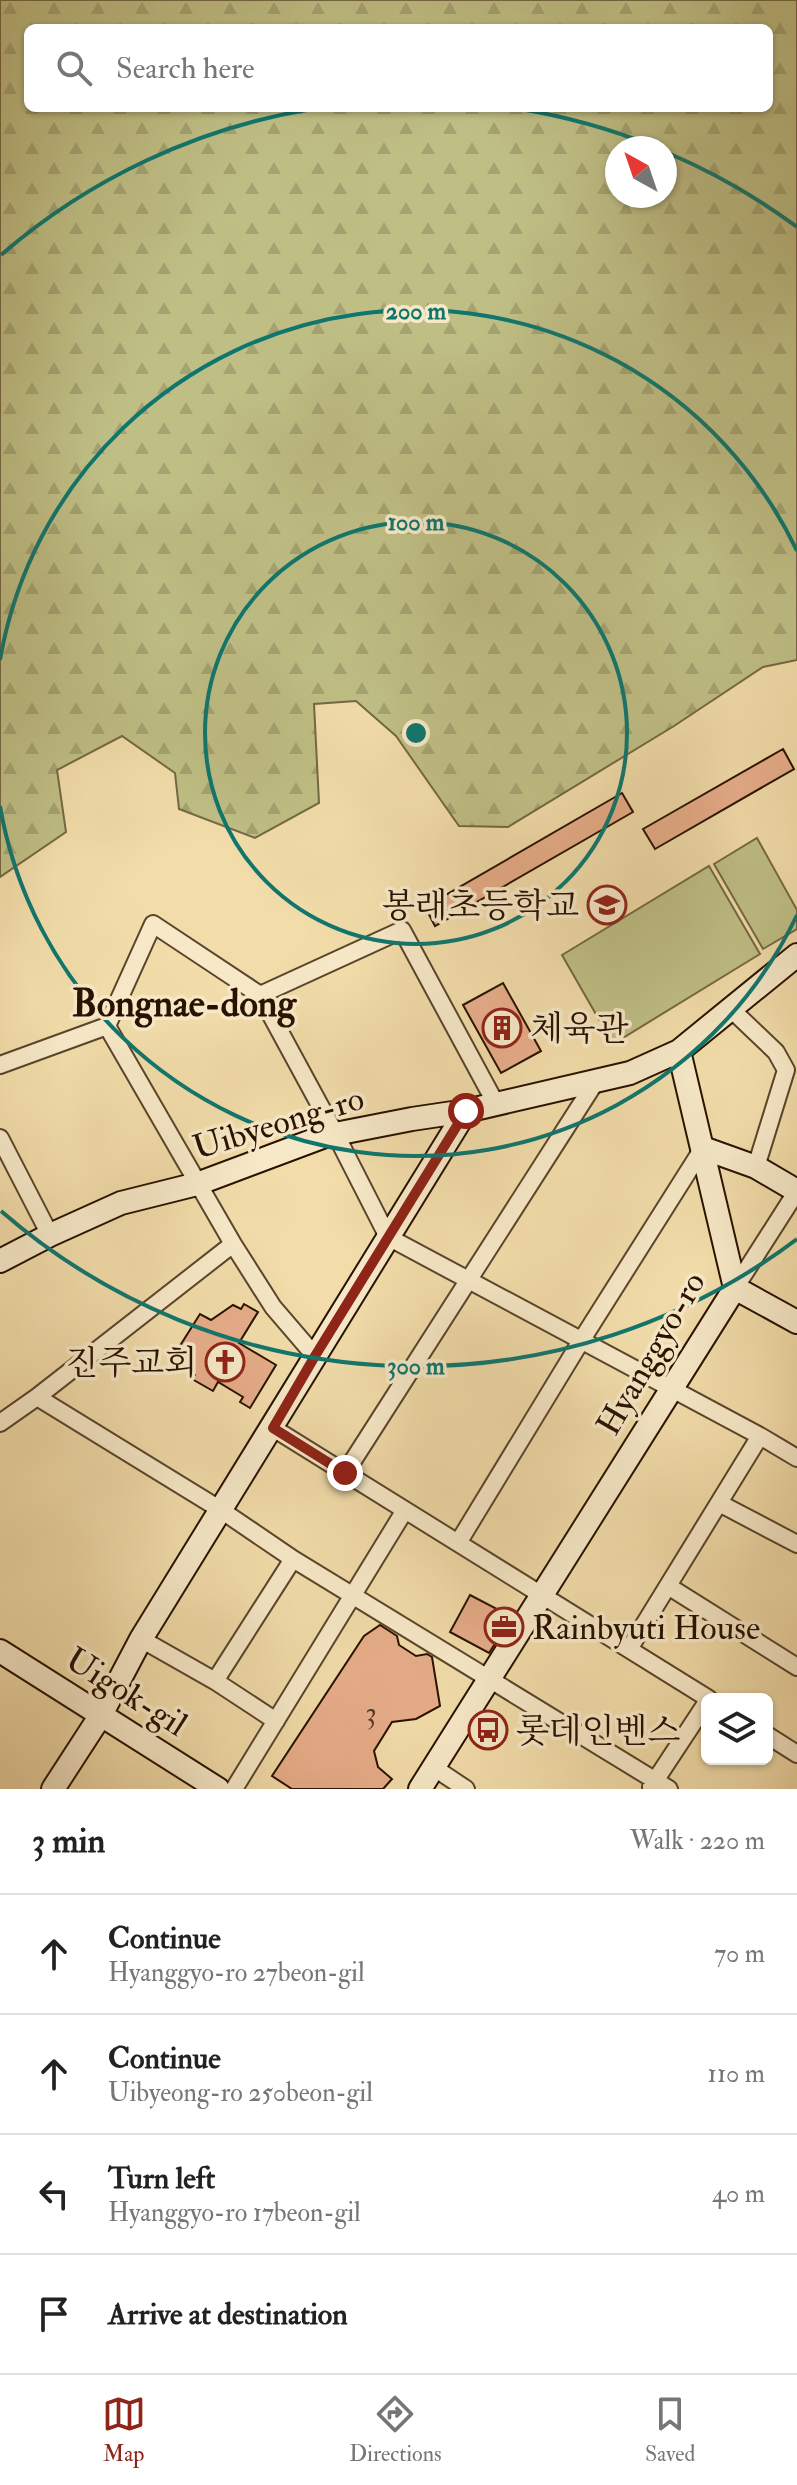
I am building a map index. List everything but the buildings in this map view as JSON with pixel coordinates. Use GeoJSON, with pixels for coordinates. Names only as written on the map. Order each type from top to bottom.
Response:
{"type":"FeatureCollection","features":[{"type":"Feature","properties":{"kind":"street"},"geometry":{"type":"LineString","coordinates":[[0,1065],[107,1026],[153,924],[260,995],[388,1237],[797,1458]]}},
{"type":"Feature","properties":{"kind":"street"},"geometry":{"type":"LineString","coordinates":[[260,995],[402,930],[496,1104]]}},
{"type":"Feature","properties":{"kind":"street"},"geometry":{"type":"LineString","coordinates":[[679,1051],[797,955]]}},
{"type":"Feature","properties":{"kind":"street"},"geometry":{"type":"LineString","coordinates":[[732,1010],[776,1052],[786,1070],[756,1167]]}},
{"type":"Feature","properties":{"kind":"street"},"geometry":{"type":"LineString","coordinates":[[107,1026],[233,1244],[273,1307],[315,1356]]}},
{"type":"Feature","properties":{"kind":"street","name":"Uibyeong-ro"},"geometry":{"type":"LineString","coordinates":[[0,1261],[121,1203],[197,1184],[325,1136],[466,1111],[630,1073],[679,1051]]}},
{"type":"Feature","properties":{"kind":"street","name":"Hyanggyo-ro"},"geometry":{"type":"LineString","coordinates":[[420,1789],[735,1288],[679,1051]]}},
{"type":"Feature","properties":{"kind":"street"},"geometry":{"type":"LineString","coordinates":[[345,1473],[596,1081]]}},
{"type":"Feature","properties":{"kind":"street"},"geometry":{"type":"LineString","coordinates":[[53,1789],[101,1715],[141,1639],[466,1111]]}},
{"type":"Feature","properties":{"kind":"street"},"geometry":{"type":"LineString","coordinates":[[0,1138],[50,1235]]}},
{"type":"Feature","properties":{"kind":"street"},"geometry":{"type":"LineString","coordinates":[[458,1543],[703,1148],[756,1167],[797,1191],[735,1288],[797,1322]]}},
{"type":"Feature","properties":{"kind":"street"},"geometry":{"type":"LineString","coordinates":[[0,1422],[37,1397],[233,1244]]}},
{"type":"Feature","properties":{"kind":"street"},"geometry":{"type":"LineString","coordinates":[[37,1397],[221,1510],[293,1559],[490,1677],[658,1786],[701,1712]]}},
{"type":"Feature","properties":{"kind":"street"},"geometry":{"type":"LineString","coordinates":[[273,1428],[701,1695]]}},
{"type":"Feature","properties":{"kind":"street"},"geometry":{"type":"LineString","coordinates":[[629,1649],[760,1436]]}},
{"type":"Feature","properties":{"kind":"street"},"geometry":{"type":"LineString","coordinates":[[719,1503],[797,1544]]}},
{"type":"Feature","properties":{"kind":"street"},"geometry":{"type":"LineString","coordinates":[[234,1789],[405,1510]]}},
{"type":"Feature","properties":{"kind":"street"},"geometry":{"type":"LineString","coordinates":[[215,1681],[293,1559]]}},
{"type":"Feature","properties":{"kind":"street"},"geometry":{"type":"LineString","coordinates":[[668,1586],[797,1667]]}},
{"type":"Feature","properties":{"kind":"street"},"geometry":{"type":"LineString","coordinates":[[141,1639],[215,1681],[276,1721]]}},
{"type":"Feature","properties":{"kind":"street","name":"Uigok-gil"},"geometry":{"type":"LineString","coordinates":[[0,1651],[218,1789]]}},
{"type":"Feature","properties":{"kind":"street"},"geometry":{"type":"LineString","coordinates":[[773,1739],[797,1754]]}},
{"type":"Feature","properties":{"kind":"street"},"geometry":{"type":"LineString","coordinates":[[433,1767],[466,1789]]}},
{"type":"Feature","properties":{"kind":"green space"},"geometry":{"type":"Polygon","coordinates":[[[0,0],[797,0],[797,660],[763,667],[674,726],[508,827],[459,826],[396,736],[356,701],[314,704],[319,803],[255,838],[179,809],[175,773],[122,736],[57,770],[66,832],[0,877],[0,0]]]}},
{"type":"Feature","properties":{"kind":"green space"},"geometry":{"type":"Polygon","coordinates":[[[757,838],[797,910],[797,929],[763,949],[714,864],[757,838]]]}},
{"type":"Feature","properties":{"kind":"green space"},"geometry":{"type":"Polygon","coordinates":[[[709,866],[760,954],[613,1044],[562,955],[709,866]]]}},
{"type":"Feature","properties":{"kind":"place","name":"봉래초등학교"},"geometry":{"type":"Point","coordinates":[607,905]}},
{"type":"Feature","properties":{"kind":"place","name":"체육관"},"geometry":{"type":"Point","coordinates":[502,1028]}},
{"type":"Feature","properties":{"kind":"place","name":"진주교회"},"geometry":{"type":"Point","coordinates":[225,1362]}},
{"type":"Feature","properties":{"kind":"place","name":"Rainbyuti House"},"geometry":{"type":"Point","coordinates":[504,1627]}},
{"type":"Feature","properties":{"kind":"place","name":"롯데인벤스"},"geometry":{"type":"Point","coordinates":[488,1730]}},
{"type":"Feature","properties":{"kind":"district","name":"Bongnae-dong"},"geometry":{"type":"Point","coordinates":[184,1003]}},
{"type":"Feature","properties":{"kind":"route"},"geometry":{"type":"LineString","coordinates":[[345,1473],[273,1428],[466,1111]]}}]}
